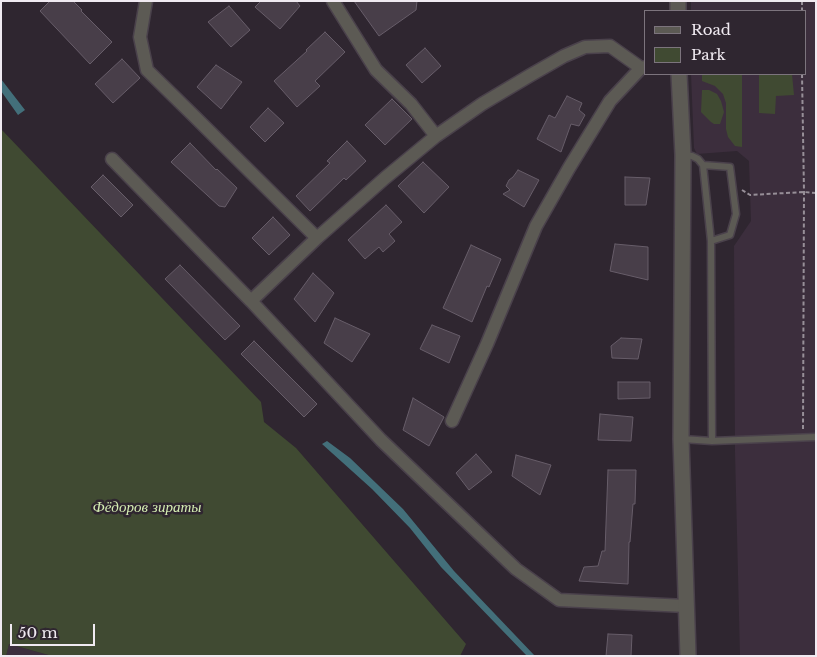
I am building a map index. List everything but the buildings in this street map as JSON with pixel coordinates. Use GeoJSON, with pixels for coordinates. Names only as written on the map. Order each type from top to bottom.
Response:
{"type":"FeatureCollection","features":[{"type":"Feature","properties":{"kind":"street"},"geometry":{"type":"LineString","coordinates":[[146,1],[140,37],[146,70],[317,238]]}},
{"type":"Feature","properties":{"kind":"street"},"geometry":{"type":"LineString","coordinates":[[333,1],[376,70],[412,104],[436,136]]}},
{"type":"Feature","properties":{"kind":"street"},"geometry":{"type":"LineString","coordinates":[[251,302],[317,238],[436,136],[482,104],[564,56],[585,47],[610,46],[643,68],[610,101],[536,226],[488,344],[452,420]]}},
{"type":"Feature","properties":{"kind":"street"},"geometry":{"type":"LineString","coordinates":[[679,75],[683,155],[680,439],[688,656]]}},
{"type":"Feature","properties":{"kind":"street"},"geometry":{"type":"LineString","coordinates":[[112,159],[396,454],[516,569],[559,600],[686,606]]}},
{"type":"Feature","properties":{"kind":"lane"},"geometry":{"type":"LineString","coordinates":[[683,155],[692,156],[703,165],[711,242],[712,441]]}},
{"type":"Feature","properties":{"kind":"lane"},"geometry":{"type":"LineString","coordinates":[[703,165],[730,167],[736,214],[730,235],[711,242]]}},
{"type":"Feature","properties":{"kind":"lane"},"geometry":{"type":"LineString","coordinates":[[680,439],[712,441],[816,437]]}},
{"type":"Feature","properties":{"kind":"path"},"geometry":{"type":"LineString","coordinates":[[802,75],[804,192],[803,437]]}},
{"type":"Feature","properties":{"kind":"path"},"geometry":{"type":"LineString","coordinates":[[732,183],[750,195],[816,193]]}},
{"type":"Feature","properties":{"kind":"shaded area"},"geometry":{"type":"Polygon","coordinates":[[[691,1],[816,1],[816,656],[740,656],[735,452],[734,246],[751,221],[749,161],[737,151],[697,154],[694,148],[691,75],[807,75],[807,10],[691,10],[691,1]]]}},
{"type":"Feature","properties":{"kind":"shaded area"},"geometry":{"type":"Polygon","coordinates":[[[9,644],[52,656],[6,656],[9,644]]]}},
{"type":"Feature","properties":{"kind":"green space"},"geometry":{"type":"Polygon","coordinates":[[[702,75],[742,75],[742,147],[735,146],[728,137],[726,129],[726,103],[723,94],[715,86],[702,81],[702,75]]]}},
{"type":"Feature","properties":{"kind":"green space"},"geometry":{"type":"Polygon","coordinates":[[[759,75],[792,75],[794,95],[776,96],[775,114],[759,113],[759,75]]]}},
{"type":"Feature","properties":{"kind":"green space"},"geometry":{"type":"Polygon","coordinates":[[[702,90],[709,90],[717,94],[721,101],[724,112],[720,124],[714,124],[701,112],[702,90]]]}},
{"type":"Feature","properties":{"kind":"green space","name":"Фёдоров зираты"},"geometry":{"type":"Polygon","coordinates":[[[1,129],[261,402],[264,422],[296,448],[466,644],[460,656],[52,656],[9,644],[6,656],[1,656],[1,129]]]}},
{"type":"Feature","properties":{"kind":"water"},"geometry":{"type":"Polygon","coordinates":[[[1,79],[25,110],[18,115],[1,91],[1,79]]]}},
{"type":"Feature","properties":{"kind":"water"},"geometry":{"type":"Polygon","coordinates":[[[327,441],[350,458],[403,509],[454,571],[535,656],[527,656],[441,567],[410,528],[372,489],[322,444],[327,441]]]}}]}
